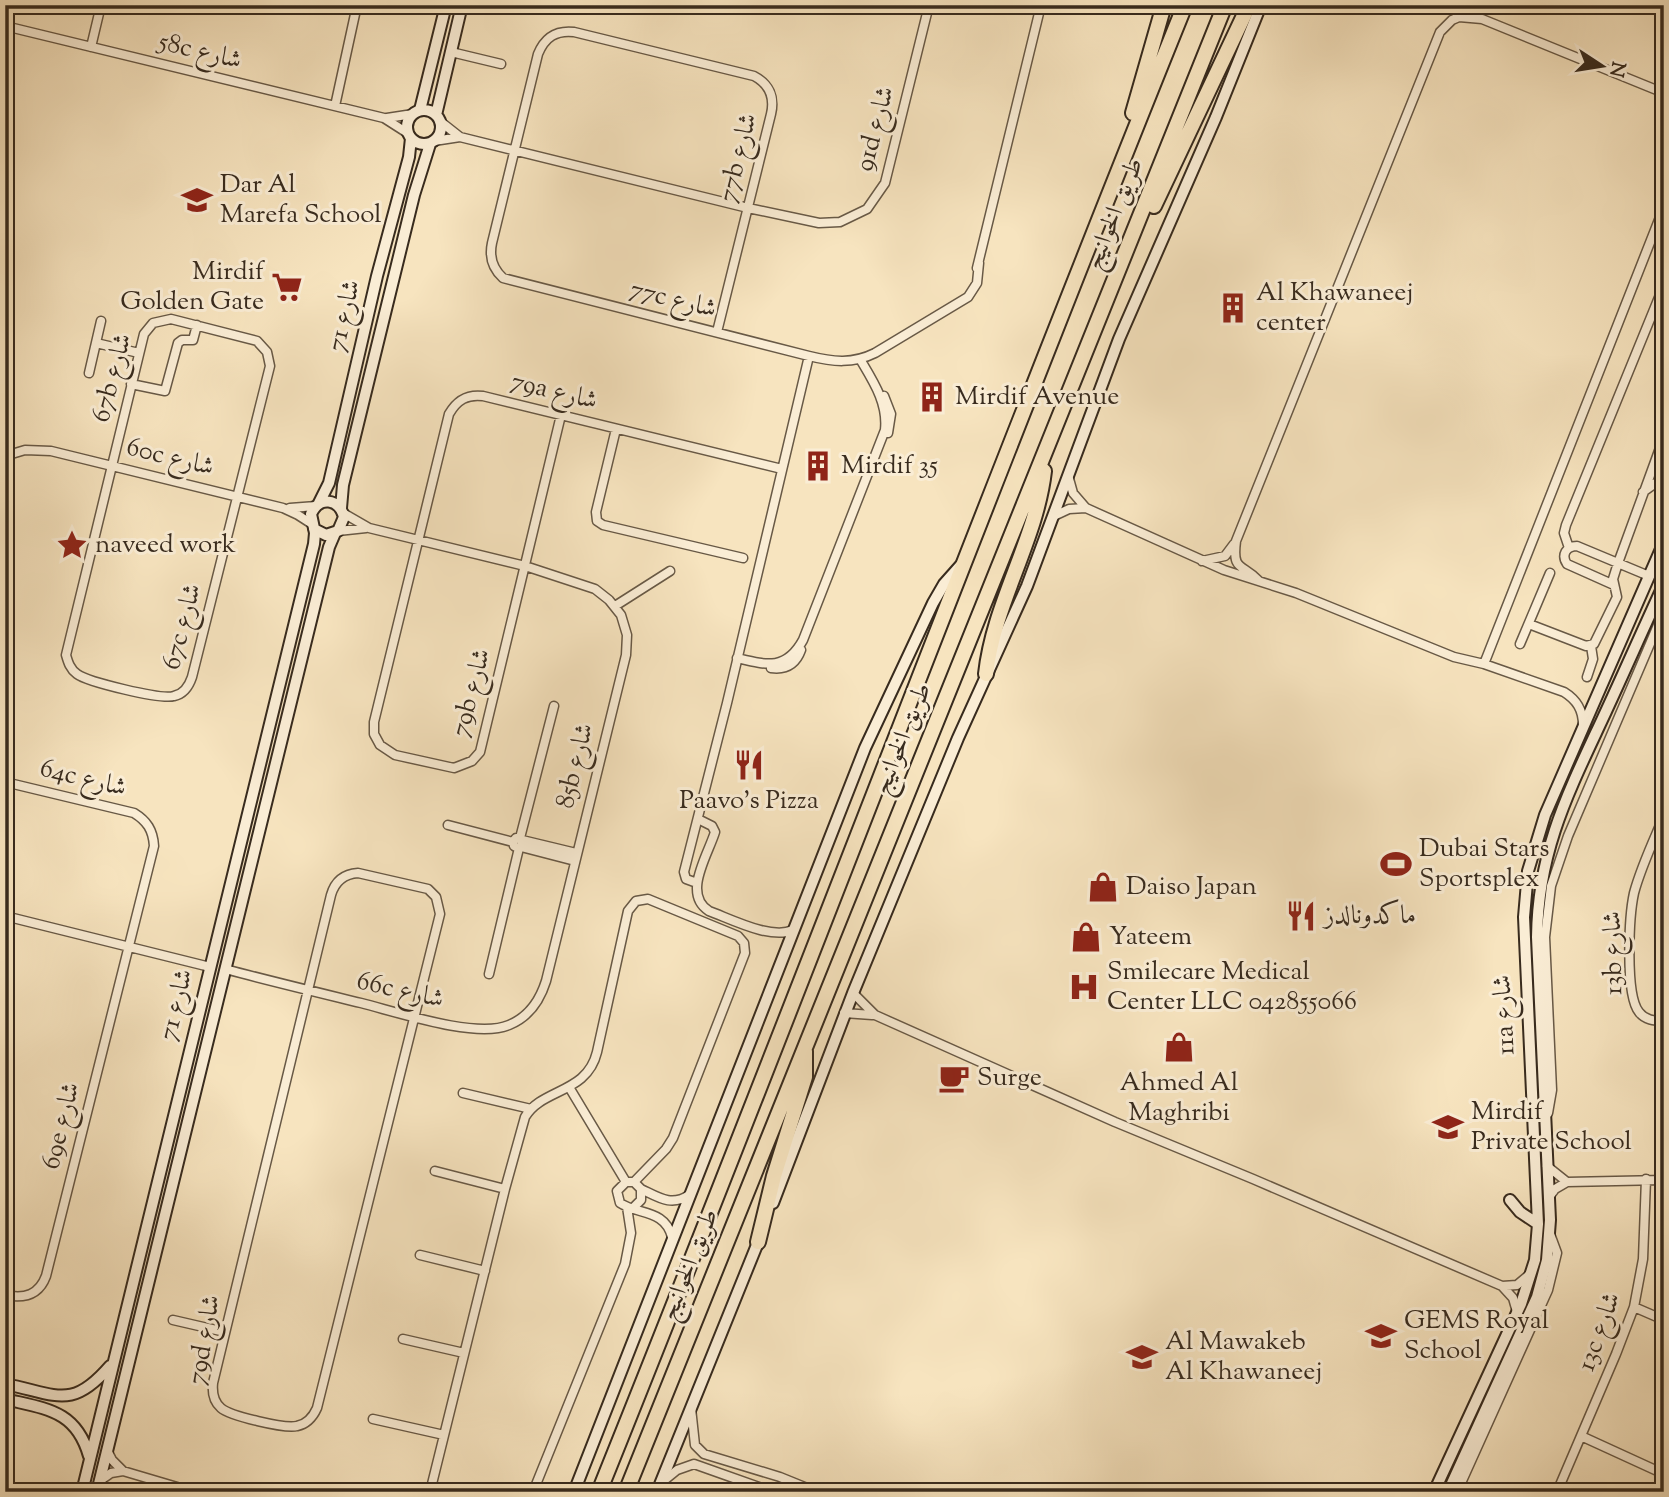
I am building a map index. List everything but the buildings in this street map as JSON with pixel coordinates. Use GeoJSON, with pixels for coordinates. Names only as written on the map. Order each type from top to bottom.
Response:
{"type":"FeatureCollection","features":[{"type":"Feature","properties":{"kind":"highway"},"geometry":{"type":"LineString","coordinates":[[1111,188],[1164,5]]}},
{"type":"Feature","properties":{"kind":"highway","name":"طريق الخوانيج"},"geometry":{"type":"LineString","coordinates":[[599,1492],[1185,5]]}},
{"type":"Feature","properties":{"kind":"highway","name":"طريق الخوانيج"},"geometry":{"type":"LineString","coordinates":[[626,1492],[1225,5]]}},
{"type":"Feature","properties":{"kind":"highway"},"geometry":{"type":"LineString","coordinates":[[1124,259],[1157,199],[1249,5]]}},
{"type":"Feature","properties":{"kind":"highway"},"geometry":{"type":"LineString","coordinates":[[986,674],[995,622],[1038,504],[1045,456]]}},
{"type":"Feature","properties":{"kind":"highway"},"geometry":{"type":"LineString","coordinates":[[758,1242],[774,1177],[805,1077],[807,1065],[804,1048]]}},
{"type":"Feature","properties":{"kind":"street"},"geometry":{"type":"LineString","coordinates":[[91,47],[101,5]]}},
{"type":"Feature","properties":{"kind":"street"},"geometry":{"type":"LineString","coordinates":[[335,106],[357,5]]}},
{"type":"Feature","properties":{"kind":"street"},"geometry":{"type":"LineString","coordinates":[[446,5],[416,112],[408,122],[410,136],[418,143],[460,137],[748,208]]}},
{"type":"Feature","properties":{"kind":"street"},"geometry":{"type":"LineString","coordinates":[[432,143],[441,131],[438,118],[462,5]]}},
{"type":"Feature","properties":{"kind":"street","name":"91d شارع"},"geometry":{"type":"LineString","coordinates":[[748,208],[819,223],[840,222],[859,215],[874,201],[885,183],[929,5]]}},
{"type":"Feature","properties":{"kind":"street","name":"77c شارع"},"geometry":{"type":"LineString","coordinates":[[514,150],[490,250],[497,273],[510,281],[831,361],[860,359],[875,353],[953,306],[970,286],[979,263],[1041,5]]}},
{"type":"Feature","properties":{"kind":"street"},"geometry":{"type":"LineString","coordinates":[[659,1487],[758,1242],[844,1013],[986,674],[996,658],[1027,586],[1134,303],[1216,117],[1261,5]]}},
{"type":"Feature","properties":{"kind":"street"},"geometry":{"type":"LineString","coordinates":[[1259,581],[1234,559],[1236,541],[1445,25],[1459,17],[1482,19],[1664,93]]}},
{"type":"Feature","properties":{"kind":"street","name":"58c شارع"},"geometry":{"type":"LineString","coordinates":[[5,26],[384,118],[410,136]]}},
{"type":"Feature","properties":{"kind":"street","name":"77b شارع"},"geometry":{"type":"LineString","coordinates":[[514,150],[541,46],[558,32],[574,32],[754,76],[766,85],[773,99],[773,107],[717,332]]}},
{"type":"Feature","properties":{"kind":"street"},"geometry":{"type":"LineString","coordinates":[[451,52],[501,64]]}},
{"type":"Feature","properties":{"kind":"street"},"geometry":{"type":"LineString","coordinates":[[416,112],[429,111],[460,137]]}},
{"type":"Feature","properties":{"kind":"street","name":"58c شارع"},"geometry":{"type":"LineString","coordinates":[[384,118],[416,112]]}},
{"type":"Feature","properties":{"kind":"street","name":"شارع 71"},"geometry":{"type":"LineString","coordinates":[[317,504],[329,483],[377,276],[407,166],[410,136]]}},
{"type":"Feature","properties":{"kind":"street","name":"شارع 71"},"geometry":{"type":"LineString","coordinates":[[342,510],[342,491],[417,183],[432,143]]}},
{"type":"Feature","properties":{"kind":"street"},"geometry":{"type":"LineString","coordinates":[[1484,664],[1664,207]]}},
{"type":"Feature","properties":{"kind":"street"},"geometry":{"type":"LineString","coordinates":[[1614,584],[1567,564],[1564,558],[1569,548],[1564,533],[1664,285]]}},
{"type":"Feature","properties":{"kind":"street","name":"67b شارع"},"geometry":{"type":"LineString","coordinates":[[111,465],[144,334],[159,320],[171,319],[197,325],[257,341],[270,359],[270,374],[239,497]]}},
{"type":"Feature","properties":{"kind":"street"},"geometry":{"type":"LineString","coordinates":[[89,373],[101,321]]}},
{"type":"Feature","properties":{"kind":"street"},"geometry":{"type":"LineString","coordinates":[[131,384],[165,391],[178,343],[182,340],[193,340],[197,325]]}},
{"type":"Feature","properties":{"kind":"street"},"geometry":{"type":"LineString","coordinates":[[96,344],[139,352]]}},
{"type":"Feature","properties":{"kind":"street"},"geometry":{"type":"LineString","coordinates":[[697,883],[686,880],[684,874],[809,356]]}},
{"type":"Feature","properties":{"kind":"street"},"geometry":{"type":"LineString","coordinates":[[737,658],[775,668],[789,666],[800,655],[803,640],[885,430],[885,416],[875,386],[860,359]]}},
{"type":"Feature","properties":{"kind":"street","name":"79a شارع"},"geometry":{"type":"LineString","coordinates":[[417,540],[449,414],[459,401],[475,395],[782,469]]}},
{"type":"Feature","properties":{"kind":"street","name":"79b شارع"},"geometry":{"type":"LineString","coordinates":[[417,540],[374,722],[374,734],[380,745],[389,753],[447,768],[460,767],[471,761],[482,746],[561,415]]}},
{"type":"Feature","properties":{"kind":"street"},"geometry":{"type":"LineString","coordinates":[[616,429],[596,512],[597,521],[603,525],[743,558]]}},
{"type":"Feature","properties":{"kind":"street"},"geometry":{"type":"LineString","coordinates":[[1591,646],[1617,597],[1614,584],[1618,563],[1664,437]]}},
{"type":"Feature","properties":{"kind":"street","name":"60c شارع"},"geometry":{"type":"LineString","coordinates":[[5,456],[38,449],[111,465],[283,508],[298,515],[313,527]]}},
{"type":"Feature","properties":{"kind":"street","name":"67c شارع"},"geometry":{"type":"LineString","coordinates":[[111,465],[66,655],[72,670],[79,676],[113,686],[168,697],[179,694],[188,687],[239,497]]}},
{"type":"Feature","properties":{"kind":"street"},"geometry":{"type":"LineString","coordinates":[[1643,492],[1657,482],[1664,471]]}},
{"type":"Feature","properties":{"kind":"street"},"geometry":{"type":"LineString","coordinates":[[1068,475],[1073,493],[1086,508],[1202,561],[1296,593],[1444,653],[1564,692],[1580,708],[1583,725]]}},
{"type":"Feature","properties":{"kind":"street"},"geometry":{"type":"LineString","coordinates":[[369,528],[321,534],[313,527],[311,514],[317,504],[334,502],[369,528],[579,582],[603,594],[615,606],[670,571]]}},
{"type":"Feature","properties":{"kind":"street","name":"60c شارع"},"geometry":{"type":"LineString","coordinates":[[283,508],[317,504]]}},
{"type":"Feature","properties":{"kind":"street"},"geometry":{"type":"LineString","coordinates":[[1054,516],[1069,509],[1086,508]]}},
{"type":"Feature","properties":{"kind":"street"},"geometry":{"type":"LineString","coordinates":[[337,532],[344,522],[342,510]]}},
{"type":"Feature","properties":{"kind":"street","name":"شارع 71"},"geometry":{"type":"LineString","coordinates":[[82,1492],[314,544],[313,527]]}},
{"type":"Feature","properties":{"kind":"street","name":"شارع 71"},"geometry":{"type":"LineString","coordinates":[[97,1489],[328,547],[337,532]]}},
{"type":"Feature","properties":{"kind":"street"},"geometry":{"type":"LineString","coordinates":[[1202,561],[1224,556],[1236,541]]}},
{"type":"Feature","properties":{"kind":"street","name":"11a شارع"},"geometry":{"type":"LineString","coordinates":[[1434,1492],[1517,1314],[1532,1272],[1537,1248],[1524,901],[1528,871],[1552,797],[1664,542]]}},
{"type":"Feature","properties":{"kind":"street"},"geometry":{"type":"LineString","coordinates":[[1569,548],[1577,546],[1649,576]]}},
{"type":"Feature","properties":{"kind":"street"},"geometry":{"type":"LineString","coordinates":[[1626,668],[1621,654],[1664,558]]}},
{"type":"Feature","properties":{"kind":"street"},"geometry":{"type":"LineString","coordinates":[[573,1492],[865,748],[928,613],[944,584],[967,559]]}},
{"type":"Feature","properties":{"kind":"street"},"geometry":{"type":"LineString","coordinates":[[1520,644],[1550,573]]}},
{"type":"Feature","properties":{"kind":"street","name":"11a شارع"},"geometry":{"type":"LineString","coordinates":[[1448,1492],[1536,1297],[1547,1259],[1550,1234],[1549,1197],[1537,937],[1538,897],[1553,831],[1664,584]]}},
{"type":"Feature","properties":{"kind":"street","name":"85b شارع"},"geometry":{"type":"LineString","coordinates":[[546,981],[626,655],[626,635],[615,606]]}},
{"type":"Feature","properties":{"kind":"street","name":"11a شارع"},"geometry":{"type":"LineString","coordinates":[[1545,1119],[1552,1090],[1545,937],[1551,886],[1568,836],[1664,611]]}},
{"type":"Feature","properties":{"kind":"street"},"geometry":{"type":"LineString","coordinates":[[1529,624],[1591,646]]}},
{"type":"Feature","properties":{"kind":"street"},"geometry":{"type":"LineString","coordinates":[[1587,677],[1593,660],[1591,646]]}},
{"type":"Feature","properties":{"kind":"street"},"geometry":{"type":"LineString","coordinates":[[1589,748],[1594,722],[1606,695],[1606,688],[1601,684]]}},
{"type":"Feature","properties":{"kind":"street"},"geometry":{"type":"LineString","coordinates":[[489,974],[554,706]]}},
{"type":"Feature","properties":{"kind":"street","name":"64c شارع"},"geometry":{"type":"LineString","coordinates":[[5,782],[126,811],[141,817],[146,823],[154,838],[153,853],[128,946]]}},
{"type":"Feature","properties":{"kind":"street","name":"13b شارع"},"geometry":{"type":"LineString","coordinates":[[1664,816],[1639,879],[1631,909],[1631,988],[1637,1011],[1646,1018],[1664,1021]]}},
{"type":"Feature","properties":{"kind":"street"},"geometry":{"type":"LineString","coordinates":[[698,818],[712,826],[715,832],[697,883],[698,899],[709,911],[769,933],[781,934],[793,930]]}},
{"type":"Feature","properties":{"kind":"street"},"geometry":{"type":"LineString","coordinates":[[448,825],[575,857]]}},
{"type":"Feature","properties":{"kind":"street","name":"79d شارع"},"geometry":{"type":"LineString","coordinates":[[366,874],[428,889],[439,902],[440,914],[317,1408],[312,1417],[300,1426],[285,1427],[230,1414],[218,1406],[212,1388],[308,990],[333,888],[344,877],[366,874]]}},
{"type":"Feature","properties":{"kind":"street"},"geometry":{"type":"LineString","coordinates":[[430,1492],[523,1121],[531,1109],[588,1073],[596,1058],[628,911],[632,904],[640,899],[652,900],[741,939],[745,948],[744,957],[673,1138],[666,1149],[630,1182],[619,1187],[617,1195],[620,1203],[664,1222],[672,1237]]}},
{"type":"Feature","properties":{"kind":"street"},"geometry":{"type":"LineString","coordinates":[[5,916],[210,967],[213,982],[202,1030],[209,1034]]}},
{"type":"Feature","properties":{"kind":"street","name":"69e شارع"},"geometry":{"type":"LineString","coordinates":[[5,1295],[32,1295],[46,1276],[128,946]]}},
{"type":"Feature","properties":{"kind":"street","name":"66c شارع"},"geometry":{"type":"LineString","coordinates":[[225,969],[415,1016],[480,1029],[509,1025],[522,1018],[533,1008],[546,981]]}},
{"type":"Feature","properties":{"kind":"street"},"geometry":{"type":"LineString","coordinates":[[853,993],[875,1015]]}},
{"type":"Feature","properties":{"kind":"street"},"geometry":{"type":"LineString","coordinates":[[844,1013],[875,1015],[1115,1122],[1253,1178],[1502,1286],[1513,1298],[1517,1314]]}},
{"type":"Feature","properties":{"kind":"street"},"geometry":{"type":"LineString","coordinates":[[569,1087],[630,1182],[642,1193],[655,1201],[676,1201],[689,1195]]}},
{"type":"Feature","properties":{"kind":"street"},"geometry":{"type":"LineString","coordinates":[[463,1093],[531,1109]]}},
{"type":"Feature","properties":{"kind":"street"},"geometry":{"type":"LineString","coordinates":[[1547,1166],[1567,1182]]}},
{"type":"Feature","properties":{"kind":"street"},"geometry":{"type":"LineString","coordinates":[[435,1171],[505,1189]]}},
{"type":"Feature","properties":{"kind":"street","name":"13c شارع"},"geometry":{"type":"LineString","coordinates":[[1557,1492],[1634,1307],[1643,1259],[1646,1179]]}},
{"type":"Feature","properties":{"kind":"street"},"geometry":{"type":"LineString","coordinates":[[1549,1197],[1555,1189],[1567,1182],[1664,1180]]}},
{"type":"Feature","properties":{"kind":"street"},"geometry":{"type":"LineString","coordinates":[[630,1207],[639,1203],[642,1193]]}},
{"type":"Feature","properties":{"kind":"street"},"geometry":{"type":"LineString","coordinates":[[1510,1200],[1520,1212],[1538,1224]]}},
{"type":"Feature","properties":{"kind":"street"},"geometry":{"type":"LineString","coordinates":[[533,1492],[625,1264],[631,1233],[630,1207]]}},
{"type":"Feature","properties":{"kind":"street"},"geometry":{"type":"LineString","coordinates":[[1457,1492],[1548,1290],[1557,1253],[1550,1234]]}},
{"type":"Feature","properties":{"kind":"street"},"geometry":{"type":"LineString","coordinates":[[420,1255],[485,1271]]}},
{"type":"Feature","properties":{"kind":"street"},"geometry":{"type":"LineString","coordinates":[[1502,1286],[1521,1282],[1532,1272]]}},
{"type":"Feature","properties":{"kind":"street"},"geometry":{"type":"LineString","coordinates":[[1634,1307],[1664,1320]]}},
{"type":"Feature","properties":{"kind":"street"},"geometry":{"type":"LineString","coordinates":[[173,1320],[225,1332]]}},
{"type":"Feature","properties":{"kind":"street"},"geometry":{"type":"LineString","coordinates":[[403,1339],[464,1353]]}},
{"type":"Feature","properties":{"kind":"street"},"geometry":{"type":"LineString","coordinates":[[5,1384],[52,1395],[73,1395],[91,1387],[112,1364]]}},
{"type":"Feature","properties":{"kind":"street"},"geometry":{"type":"LineString","coordinates":[[5,1399],[66,1418],[80,1432],[89,1458]]}},
{"type":"Feature","properties":{"kind":"street"},"geometry":{"type":"LineString","coordinates":[[691,1405],[695,1445],[704,1454],[780,1477],[817,1492]]}},
{"type":"Feature","properties":{"kind":"street"},"geometry":{"type":"LineString","coordinates":[[373,1419],[443,1435]]}},
{"type":"Feature","properties":{"kind":"street"},"geometry":{"type":"LineString","coordinates":[[1581,1436],[1664,1474]]}},
{"type":"Feature","properties":{"kind":"street"},"geometry":{"type":"LineString","coordinates":[[107,1450],[123,1471],[194,1492]]}},
{"type":"Feature","properties":{"kind":"street"},"geometry":{"type":"LineString","coordinates":[[659,1487],[677,1470],[694,1464],[773,1492]]}},
{"type":"Feature","properties":{"kind":"street"},"geometry":{"type":"LineString","coordinates":[[97,1489],[106,1476],[123,1471]]}},
{"type":"Feature","properties":{"kind":"street"},"geometry":{"type":"LineString","coordinates":[[780,1492],[787,1487],[805,1492]]}},
{"type":"Feature","properties":{"kind":"place","name":"Dar Al Marefa School"},"geometry":{"type":"Point","coordinates":[197,200]}},
{"type":"Feature","properties":{"kind":"place","name":"Mirdif Golden Gate"},"geometry":{"type":"Point","coordinates":[287,287]}},
{"type":"Feature","properties":{"kind":"place","name":"Al Khawaneej center"},"geometry":{"type":"Point","coordinates":[1233,308]}},
{"type":"Feature","properties":{"kind":"place","name":"Mirdif Avenue"},"geometry":{"type":"Point","coordinates":[932,397]}},
{"type":"Feature","properties":{"kind":"place","name":"Mirdif 35"},"geometry":{"type":"Point","coordinates":[818,466]}},
{"type":"Feature","properties":{"kind":"place","name":"naveed work"},"geometry":{"type":"Point","coordinates":[72,545]}},
{"type":"Feature","properties":{"kind":"place","name":"Paavo's Pizza"},"geometry":{"type":"Point","coordinates":[749,765]}},
{"type":"Feature","properties":{"kind":"place","name":"Dubai Stars Sportsplex"},"geometry":{"type":"Point","coordinates":[1396,864]}},
{"type":"Feature","properties":{"kind":"place","name":"Daiso Japan"},"geometry":{"type":"Point","coordinates":[1103,887]}},
{"type":"Feature","properties":{"kind":"place","name":"ماكدونالدز"},"geometry":{"type":"Point","coordinates":[1301,916]}},
{"type":"Feature","properties":{"kind":"place","name":"Yateem"},"geometry":{"type":"Point","coordinates":[1086,937]}},
{"type":"Feature","properties":{"kind":"place","name":"Smilecare Medical Center LLC 042855066"},"geometry":{"type":"Point","coordinates":[1084,987]}},
{"type":"Feature","properties":{"kind":"place","name":"Ahmed Al Maghribi"},"geometry":{"type":"Point","coordinates":[1179,1047]}},
{"type":"Feature","properties":{"kind":"place","name":"Surge"},"geometry":{"type":"Point","coordinates":[954,1078]}},
{"type":"Feature","properties":{"kind":"place","name":"Mirdif Private School"},"geometry":{"type":"Point","coordinates":[1448,1127]}},
{"type":"Feature","properties":{"kind":"place","name":"GEMS Royal School"},"geometry":{"type":"Point","coordinates":[1381,1336]}},
{"type":"Feature","properties":{"kind":"place","name":"Al Mawakeb Al Khawaneej"},"geometry":{"type":"Point","coordinates":[1142,1357]}}]}
